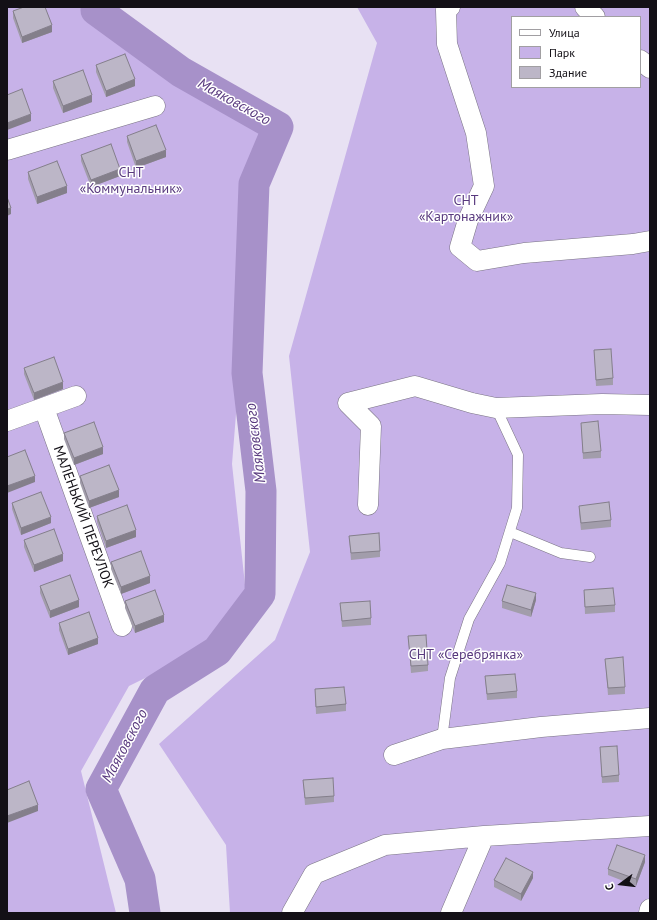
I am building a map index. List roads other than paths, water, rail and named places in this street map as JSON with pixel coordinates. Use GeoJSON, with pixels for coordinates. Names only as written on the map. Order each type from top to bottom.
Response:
{"type":"FeatureCollection","features":[{"type":"Feature","properties":{"kind":"street"},"geometry":{"type":"LineString","coordinates":[[450,7],[446,10],[447,44],[476,133],[484,186],[468,220],[460,247],[477,261],[524,252],[632,244],[650,241]]}},
{"type":"Feature","properties":{"kind":"street"},"geometry":{"type":"LineString","coordinates":[[585,7],[594,16]]}},
{"type":"Feature","properties":{"kind":"street"},"geometry":{"type":"LineString","coordinates":[[641,61],[650,68]]}},
{"type":"Feature","properties":{"kind":"street"},"geometry":{"type":"LineString","coordinates":[[7,150],[155,106]]}},
{"type":"Feature","properties":{"kind":"street"},"geometry":{"type":"LineString","coordinates":[[368,505],[371,426],[348,403],[415,386],[472,403],[496,408],[602,404],[650,404]]}},
{"type":"Feature","properties":{"kind":"street"},"geometry":{"type":"LineString","coordinates":[[7,421],[76,396]]}},
{"type":"Feature","properties":{"kind":"street","name":"МАЛЕНЬКИЙ ПЕРЕУЛОК"},"geometry":{"type":"LineString","coordinates":[[44,408],[122,626]]}},
{"type":"Feature","properties":{"kind":"street"},"geometry":{"type":"LineString","coordinates":[[394,755],[442,739],[541,727],[650,718]]}},
{"type":"Feature","properties":{"kind":"street"},"geometry":{"type":"LineString","coordinates":[[292,913],[314,874],[385,845],[484,836],[650,826]]}},
{"type":"Feature","properties":{"kind":"street"},"geometry":{"type":"LineString","coordinates":[[451,913],[484,836]]}},
{"type":"Feature","properties":{"kind":"lane"},"geometry":{"type":"LineString","coordinates":[[442,739],[450,678],[469,619],[500,563],[517,508],[518,455],[496,408]]}},
{"type":"Feature","properties":{"kind":"lane"},"geometry":{"type":"LineString","coordinates":[[510,532],[561,553],[590,557]]}},
{"type":"Feature","properties":{"kind":"waterway","name":"Маяковского"},"geometry":{"type":"LineString","coordinates":[[96,7],[96,10],[181,72],[278,127],[254,184],[247,373],[261,491],[260,594],[217,651],[155,690],[101,789],[140,879],[145,913]]}},
{"type":"Feature","properties":{"kind":"park label","name":"СНТ «Коммунальник»"},"geometry":{"type":"Point","coordinates":[131,182]}},
{"type":"Feature","properties":{"kind":"park label","name":"СНТ «Картонажник»"},"geometry":{"type":"Point","coordinates":[466,210]}},
{"type":"Feature","properties":{"kind":"park label","name":"СНТ «Серебрянка»"},"geometry":{"type":"Point","coordinates":[466,655]}}]}
